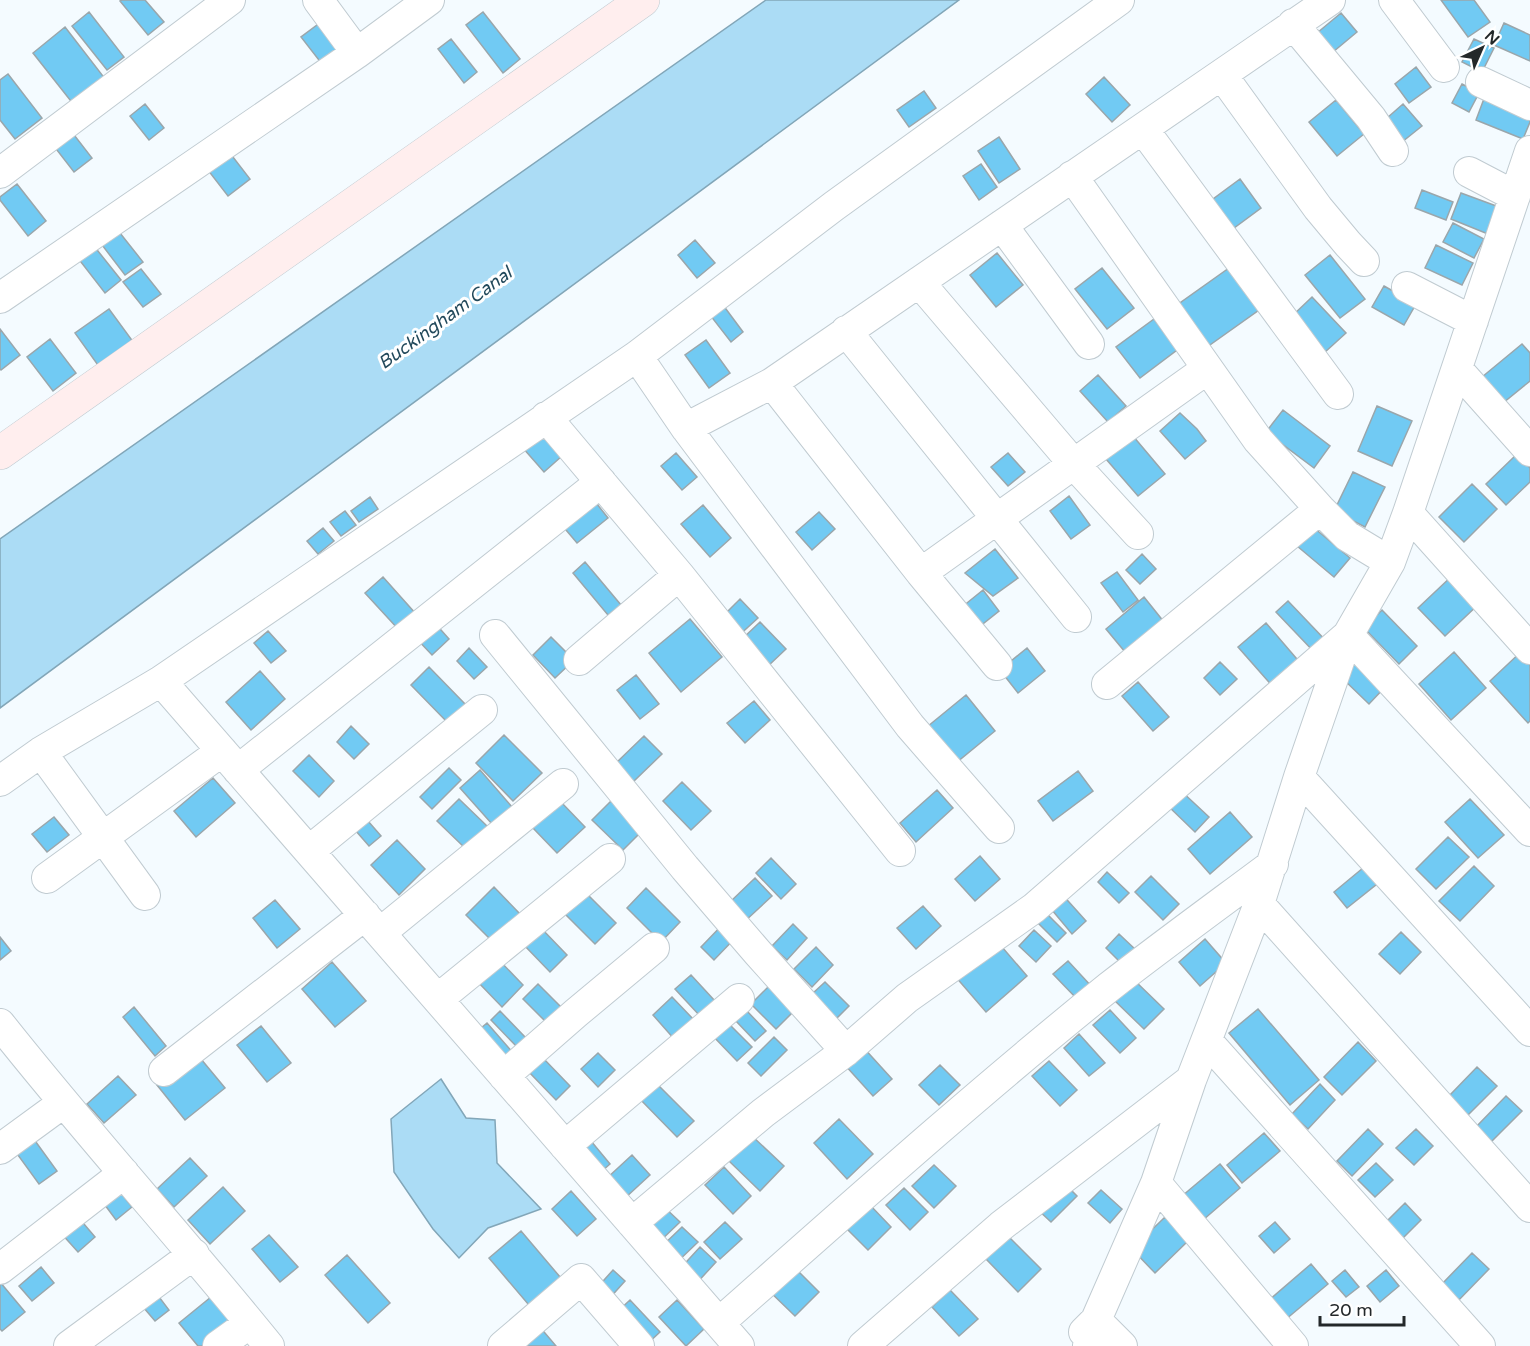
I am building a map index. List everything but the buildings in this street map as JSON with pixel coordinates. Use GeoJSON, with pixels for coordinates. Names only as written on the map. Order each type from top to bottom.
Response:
{"type":"FeatureCollection","features":[{"type":"Feature","properties":{"kind":"street"},"geometry":{"type":"LineString","coordinates":[[0,173],[230,0]]}},
{"type":"Feature","properties":{"kind":"street"},"geometry":{"type":"LineString","coordinates":[[318,0],[357,53]]}},
{"type":"Feature","properties":{"kind":"street"},"geometry":{"type":"LineString","coordinates":[[0,298],[357,53],[429,0]]}},
{"type":"Feature","properties":{"kind":"street"},"geometry":{"type":"LineString","coordinates":[[0,453],[643,0]]}},
{"type":"Feature","properties":{"kind":"street"},"geometry":{"type":"LineString","coordinates":[[0,781],[41,752],[161,681],[637,356],[834,206],[1119,0]]}},
{"type":"Feature","properties":{"kind":"street"},"geometry":{"type":"LineString","coordinates":[[686,428],[772,383],[1330,0]]}},
{"type":"Feature","properties":{"kind":"street"},"geometry":{"type":"LineString","coordinates":[[1394,0],[1444,67]]}},
{"type":"Feature","properties":{"kind":"street"},"geometry":{"type":"LineString","coordinates":[[1293,24],[1364,110],[1393,151]]}},
{"type":"Feature","properties":{"kind":"street"},"geometry":{"type":"LineString","coordinates":[[1222,75],[1318,208],[1365,261]]}},
{"type":"Feature","properties":{"kind":"street"},"geometry":{"type":"LineString","coordinates":[[1481,82],[1530,105]]}},
{"type":"Feature","properties":{"kind":"street"},"geometry":{"type":"LineString","coordinates":[[1143,129],[1338,394]]}},
{"type":"Feature","properties":{"kind":"street"},"geometry":{"type":"LineString","coordinates":[[1069,1346],[1092,1333],[1156,1183],[1191,1080],[1259,904],[1299,777],[1348,635],[1390,562],[1408,513],[1530,152]]}},
{"type":"Feature","properties":{"kind":"street"},"geometry":{"type":"LineString","coordinates":[[1469,172],[1515,196]]}},
{"type":"Feature","properties":{"kind":"street"},"geometry":{"type":"LineString","coordinates":[[1072,176],[1258,440],[1347,536],[1390,562]]}},
{"type":"Feature","properties":{"kind":"street"},"geometry":{"type":"LineString","coordinates":[[1002,225],[1089,344]]}},
{"type":"Feature","properties":{"kind":"street"},"geometry":{"type":"LineString","coordinates":[[919,282],[1073,463],[1138,534]]}},
{"type":"Feature","properties":{"kind":"street"},"geometry":{"type":"LineString","coordinates":[[1407,287],[1473,321]]}},
{"type":"Feature","properties":{"kind":"street"},"geometry":{"type":"LineString","coordinates":[[846,331],[1076,617]]}},
{"type":"Feature","properties":{"kind":"street"},"geometry":{"type":"LineString","coordinates":[[637,356],[686,428],[909,726],[999,828]]}},
{"type":"Feature","properties":{"kind":"street"},"geometry":{"type":"LineString","coordinates":[[921,573],[1207,369]]}},
{"type":"Feature","properties":{"kind":"street"},"geometry":{"type":"LineString","coordinates":[[1457,369],[1530,451]]}},
{"type":"Feature","properties":{"kind":"street"},"geometry":{"type":"LineString","coordinates":[[772,383],[921,573],[997,665]]}},
{"type":"Feature","properties":{"kind":"street"},"geometry":{"type":"LineString","coordinates":[[546,417],[679,574],[900,851]]}},
{"type":"Feature","properties":{"kind":"street"},"geometry":{"type":"LineString","coordinates":[[47,878],[102,838],[230,761],[601,482]]}},
{"type":"Feature","properties":{"kind":"street"},"geometry":{"type":"LineString","coordinates":[[1107,684],[1320,509]]}},
{"type":"Feature","properties":{"kind":"street"},"geometry":{"type":"LineString","coordinates":[[1408,513],[1530,649]]}},
{"type":"Feature","properties":{"kind":"street"},"geometry":{"type":"LineString","coordinates":[[579,660],[679,574]]}},
{"type":"Feature","properties":{"kind":"street"},"geometry":{"type":"LineString","coordinates":[[495,635],[685,868],[846,1051]]}},
{"type":"Feature","properties":{"kind":"street"},"geometry":{"type":"LineString","coordinates":[[1348,635],[1530,831]]}},
{"type":"Feature","properties":{"kind":"street"},"geometry":{"type":"LineString","coordinates":[[632,1223],[763,1113],[846,1051],[907,998],[1034,908],[1348,635]]}},
{"type":"Feature","properties":{"kind":"street"},"geometry":{"type":"LineString","coordinates":[[161,681],[739,1346]]}},
{"type":"Feature","properties":{"kind":"street"},"geometry":{"type":"LineString","coordinates":[[309,851],[482,710]]}},
{"type":"Feature","properties":{"kind":"street"},"geometry":{"type":"LineString","coordinates":[[41,752],[145,895]]}},
{"type":"Feature","properties":{"kind":"street"},"geometry":{"type":"LineString","coordinates":[[1299,777],[1530,1031]]}},
{"type":"Feature","properties":{"kind":"street"},"geometry":{"type":"LineString","coordinates":[[164,1071],[372,924],[563,784]]}},
{"type":"Feature","properties":{"kind":"street"},"geometry":{"type":"LineString","coordinates":[[438,999],[610,859]]}},
{"type":"Feature","properties":{"kind":"street"},"geometry":{"type":"LineString","coordinates":[[719,1323],[930,1137],[1085,1007],[1273,864]]}},
{"type":"Feature","properties":{"kind":"street"},"geometry":{"type":"LineString","coordinates":[[1259,904],[1530,1207]]}},
{"type":"Feature","properties":{"kind":"street"},"geometry":{"type":"LineString","coordinates":[[504,1076],[654,948]]}},
{"type":"Feature","properties":{"kind":"street"},"geometry":{"type":"LineString","coordinates":[[565,1146],[739,999]]}},
{"type":"Feature","properties":{"kind":"street"},"geometry":{"type":"LineString","coordinates":[[0,1024],[63,1103],[194,1254],[269,1346]]}},
{"type":"Feature","properties":{"kind":"street"},"geometry":{"type":"LineString","coordinates":[[1207,1041],[1480,1346]]}},
{"type":"Feature","properties":{"kind":"street"},"geometry":{"type":"LineString","coordinates":[[863,1346],[1002,1226],[1191,1080]]}},
{"type":"Feature","properties":{"kind":"street"},"geometry":{"type":"LineString","coordinates":[[0,1149],[63,1103]]}},
{"type":"Feature","properties":{"kind":"street"},"geometry":{"type":"LineString","coordinates":[[0,1269],[124,1173]]}},
{"type":"Feature","properties":{"kind":"street"},"geometry":{"type":"LineString","coordinates":[[1156,1183],[1293,1346]]}},
{"type":"Feature","properties":{"kind":"street"},"geometry":{"type":"LineString","coordinates":[[69,1346],[194,1254]]}},
{"type":"Feature","properties":{"kind":"street"},"geometry":{"type":"LineString","coordinates":[[503,1346],[581,1280],[639,1346]]}},
{"type":"Feature","properties":{"kind":"street"},"geometry":{"type":"LineString","coordinates":[[218,1346],[250,1323]]}},
{"type":"Feature","properties":{"kind":"street"},"geometry":{"type":"LineString","coordinates":[[1092,1333],[1122,1346]]}},
{"type":"Feature","properties":{"kind":"water","name":"Buckingham Canal"},"geometry":{"type":"Polygon","coordinates":[[[766,0],[959,0],[0,708],[0,539],[766,0]]]}},
{"type":"Feature","properties":{"kind":"water"},"geometry":{"type":"Polygon","coordinates":[[[441,1079],[466,1118],[495,1120],[497,1163],[541,1209],[488,1228],[459,1258],[433,1229],[394,1172],[391,1119],[441,1079]]]}}]}
